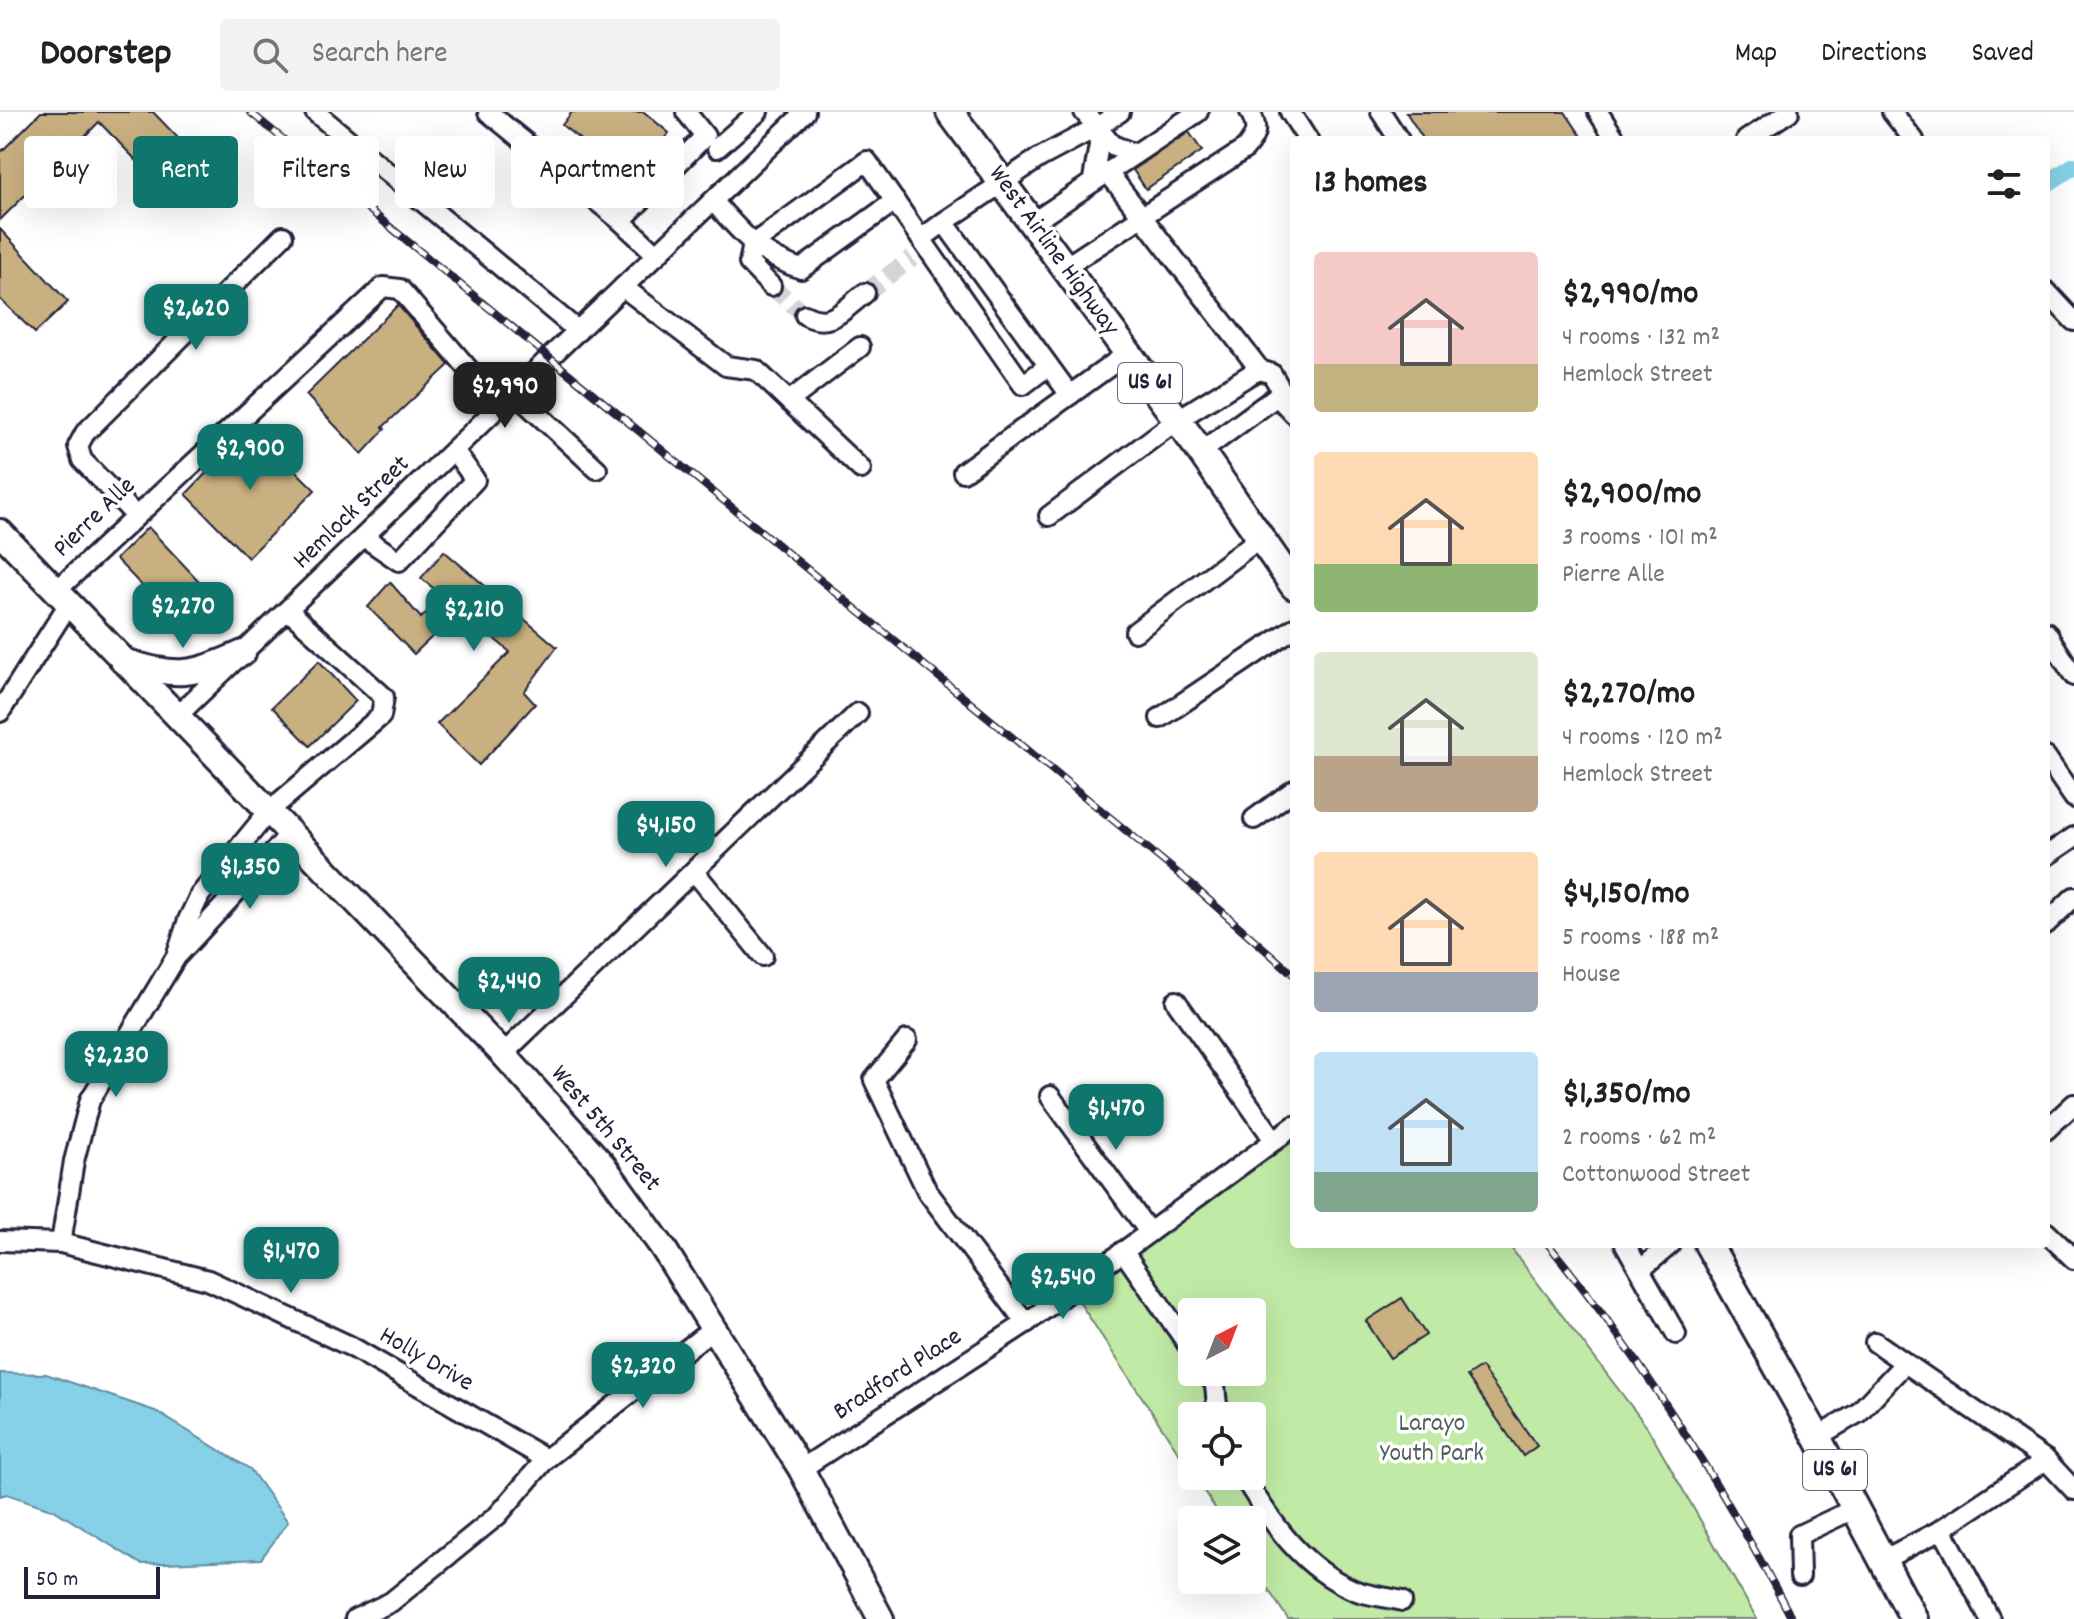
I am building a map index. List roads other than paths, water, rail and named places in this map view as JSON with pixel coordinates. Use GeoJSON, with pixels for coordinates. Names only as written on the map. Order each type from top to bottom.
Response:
{"type":"FeatureCollection","features":[{"type":"Feature","properties":{"kind":"highway","name":"West Airline Highway"},"geometry":{"type":"LineString","coordinates":[[950,112],[1201,452],[1290,580]]}},
{"type":"Feature","properties":{"kind":"highway","name":"US 61"},"geometry":{"type":"LineString","coordinates":[[1710,1248],[1856,1508],[1914,1619]]}},
{"type":"Feature","properties":{"kind":"main road","name":"West 5th Street"},"geometry":{"type":"LineString","coordinates":[[0,532],[503,1054],[603,1165],[663,1248],[801,1469],[848,1551],[881,1619]]}},
{"type":"Feature","properties":{"kind":"main road"},"geometry":{"type":"LineString","coordinates":[[123,661],[175,674],[200,671],[243,653]]}},
{"type":"Feature","properties":{"kind":"street"},"geometry":{"type":"LineString","coordinates":[[315,112],[578,331]]}},
{"type":"Feature","properties":{"kind":"street"},"geometry":{"type":"LineString","coordinates":[[488,112],[621,221],[657,255]]}},
{"type":"Feature","properties":{"kind":"street"},"geometry":{"type":"LineString","coordinates":[[686,112],[742,173]]}},
{"type":"Feature","properties":{"kind":"street"},"geometry":{"type":"LineString","coordinates":[[621,221],[711,142],[758,112]]}},
{"type":"Feature","properties":{"kind":"street","name":"Hemlock Street"},"geometry":{"type":"LineString","coordinates":[[176,717],[805,112]]}},
{"type":"Feature","properties":{"kind":"street"},"geometry":{"type":"LineString","coordinates":[[1084,112],[1112,145],[1135,154]]}},
{"type":"Feature","properties":{"kind":"street"},"geometry":{"type":"LineString","coordinates":[[912,258],[921,239],[944,222],[1002,182],[1120,112]]}},
{"type":"Feature","properties":{"kind":"street"},"geometry":{"type":"LineString","coordinates":[[1032,223],[1198,112]]}},
{"type":"Feature","properties":{"kind":"street"},"geometry":{"type":"LineString","coordinates":[[1065,267],[1245,149],[1255,137],[1256,123],[1250,112]]}},
{"type":"Feature","properties":{"kind":"street"},"geometry":{"type":"LineString","coordinates":[[1290,112],[1305,136]]}},
{"type":"Feature","properties":{"kind":"street"},"geometry":{"type":"LineString","coordinates":[[1381,112],[1396,136]]}},
{"type":"Feature","properties":{"kind":"street"},"geometry":{"type":"LineString","coordinates":[[1598,112],[1613,136]]}},
{"type":"Feature","properties":{"kind":"street"},"geometry":{"type":"LineString","coordinates":[[1752,136],[1789,112]]}},
{"type":"Feature","properties":{"kind":"street"},"geometry":{"type":"LineString","coordinates":[[1892,112],[1911,136]]}},
{"type":"Feature","properties":{"kind":"street"},"geometry":{"type":"LineString","coordinates":[[1097,127],[1100,175],[1141,218],[1260,370],[1272,374],[1280,388],[1277,396],[1201,452]]}},
{"type":"Feature","properties":{"kind":"street"},"geometry":{"type":"LineString","coordinates":[[771,286],[749,263],[753,244],[867,161],[1023,385],[1048,366]]}},
{"type":"Feature","properties":{"kind":"street"},"geometry":{"type":"LineString","coordinates":[[713,201],[753,244],[773,259],[801,269],[895,201]]}},
{"type":"Feature","properties":{"kind":"street"},"geometry":{"type":"LineString","coordinates":[[944,222],[1070,395]]}},
{"type":"Feature","properties":{"kind":"street"},"geometry":{"type":"LineString","coordinates":[[135,515],[82,460],[78,446],[85,433],[283,236]]}},
{"type":"Feature","properties":{"kind":"street","name":"Pierre Alle"},"geometry":{"type":"LineString","coordinates":[[0,712],[62,598],[135,515],[383,287],[400,289],[500,406]]}},
{"type":"Feature","properties":{"kind":"street"},"geometry":{"type":"LineString","coordinates":[[623,287],[726,366],[756,370],[861,469]]}},
{"type":"Feature","properties":{"kind":"street"},"geometry":{"type":"LineString","coordinates":[[805,315],[819,322],[829,321],[865,293]]}},
{"type":"Feature","properties":{"kind":"street"},"geometry":{"type":"LineString","coordinates":[[2050,298],[2074,321]]}},
{"type":"Feature","properties":{"kind":"street"},"geometry":{"type":"LineString","coordinates":[[789,401],[860,347]]}},
{"type":"Feature","properties":{"kind":"street"},"geometry":{"type":"LineString","coordinates":[[963,472],[1128,353]]}},
{"type":"Feature","properties":{"kind":"street"},"geometry":{"type":"LineString","coordinates":[[1049,516],[1177,420],[1260,370]]}},
{"type":"Feature","properties":{"kind":"street"},"geometry":{"type":"LineString","coordinates":[[514,392],[597,469]]}},
{"type":"Feature","properties":{"kind":"street"},"geometry":{"type":"LineString","coordinates":[[1277,396],[1290,410]]}},
{"type":"Feature","properties":{"kind":"street"},"geometry":{"type":"LineString","coordinates":[[364,537],[399,561],[475,480],[454,450]]}},
{"type":"Feature","properties":{"kind":"street"},"geometry":{"type":"LineString","coordinates":[[1135,632],[1260,538]]}},
{"type":"Feature","properties":{"kind":"street"},"geometry":{"type":"LineString","coordinates":[[176,957],[200,895],[269,811],[381,716],[384,697],[288,610]]}},
{"type":"Feature","properties":{"kind":"street"},"geometry":{"type":"LineString","coordinates":[[1160,718],[1290,631]]}},
{"type":"Feature","properties":{"kind":"street"},"geometry":{"type":"LineString","coordinates":[[2050,638],[2074,676]]}},
{"type":"Feature","properties":{"kind":"street"},"geometry":{"type":"LineString","coordinates":[[503,1054],[858,713]]}},
{"type":"Feature","properties":{"kind":"street"},"geometry":{"type":"LineString","coordinates":[[2050,763],[2074,798]]}},
{"type":"Feature","properties":{"kind":"street"},"geometry":{"type":"LineString","coordinates":[[1254,819],[1290,793]]}},
{"type":"Feature","properties":{"kind":"street"},"geometry":{"type":"LineString","coordinates":[[61,1243],[74,1161],[90,1100],[176,957],[291,833]]}},
{"type":"Feature","properties":{"kind":"street"},"geometry":{"type":"LineString","coordinates":[[2050,853],[2074,837]]}},
{"type":"Feature","properties":{"kind":"street"},"geometry":{"type":"LineString","coordinates":[[694,871],[763,956]]}},
{"type":"Feature","properties":{"kind":"street"},"geometry":{"type":"LineString","coordinates":[[2050,920],[2074,897]]}},
{"type":"Feature","properties":{"kind":"street"},"geometry":{"type":"LineString","coordinates":[[1176,1001],[1286,1137]]}},
{"type":"Feature","properties":{"kind":"street"},"geometry":{"type":"LineString","coordinates":[[907,1040],[874,1080],[927,1191],[1026,1323]]}},
{"type":"Feature","properties":{"kind":"street"},"geometry":{"type":"LineString","coordinates":[[1050,1096],[1149,1232]]}},
{"type":"Feature","properties":{"kind":"street"},"geometry":{"type":"LineString","coordinates":[[2050,1126],[2074,1104]]}},
{"type":"Feature","properties":{"kind":"street","name":"Bradford Place"},"geometry":{"type":"LineString","coordinates":[[801,1469],[1026,1323],[1149,1232],[1286,1137]]}},
{"type":"Feature","properties":{"kind":"street"},"geometry":{"type":"LineString","coordinates":[[2050,1236],[2074,1259]]}},
{"type":"Feature","properties":{"kind":"street","name":"Holly Drive"},"geometry":{"type":"LineString","coordinates":[[0,1241],[61,1243],[208,1280],[350,1346],[546,1459]]}},
{"type":"Feature","properties":{"kind":"street"},"geometry":{"type":"LineString","coordinates":[[1627,1248],[1676,1334]]}},
{"type":"Feature","properties":{"kind":"street"},"geometry":{"type":"LineString","coordinates":[[1640,1270],[1666,1248]]}},
{"type":"Feature","properties":{"kind":"street"},"geometry":{"type":"LineString","coordinates":[[1123,1251],[1155,1287],[1178,1321]]}},
{"type":"Feature","properties":{"kind":"street"},"geometry":{"type":"LineString","coordinates":[[355,1619],[391,1602],[498,1515],[546,1459],[714,1328]]}},
{"type":"Feature","properties":{"kind":"street"},"geometry":{"type":"LineString","coordinates":[[1875,1342],[2046,1460],[2074,1490]]}},
{"type":"Feature","properties":{"kind":"street"},"geometry":{"type":"LineString","coordinates":[[1817,1437],[1858,1413],[1905,1363]]}},
{"type":"Feature","properties":{"kind":"street"},"geometry":{"type":"LineString","coordinates":[[1883,1560],[1942,1529],[2046,1460]]}},
{"type":"Feature","properties":{"kind":"street"},"geometry":{"type":"LineString","coordinates":[[1252,1490],[1271,1522],[1312,1566],[1355,1591],[1402,1601]]}},
{"type":"Feature","properties":{"kind":"street"},"geometry":{"type":"LineString","coordinates":[[1800,1576],[1799,1535],[1856,1508]]}},
{"type":"Feature","properties":{"kind":"street"},"geometry":{"type":"LineString","coordinates":[[1942,1529],[1990,1619]]}},
{"type":"Feature","properties":{"kind":"water"},"geometry":{"type":"Polygon","coordinates":[[[0,1373],[46,1374],[155,1411],[250,1469],[288,1522],[261,1559],[141,1564],[54,1510],[7,1494],[0,1496],[0,1373]]]}},
{"type":"Feature","properties":{"kind":"waterway"},"geometry":{"type":"LineString","coordinates":[[2050,181],[2074,166]]}},
{"type":"Feature","properties":{"kind":"tunnel"},"geometry":{"type":"LineString","coordinates":[[865,293],[912,258]]}},
{"type":"Feature","properties":{"kind":"tunnel"},"geometry":{"type":"LineString","coordinates":[[771,286],[805,315]]}},
{"type":"Feature","properties":{"kind":"railway"},"geometry":{"type":"LineString","coordinates":[[250,112],[1185,879],[1290,971]]}},
{"type":"Feature","properties":{"kind":"railway"},"geometry":{"type":"LineString","coordinates":[[1551,1248],[1616,1333],[1679,1425],[1738,1521],[1792,1619]]}},
{"type":"Feature","properties":{"kind":"park label","name":"Larayo Youth Park"},"geometry":{"type":"Point","coordinates":[1432,1439]}}]}
